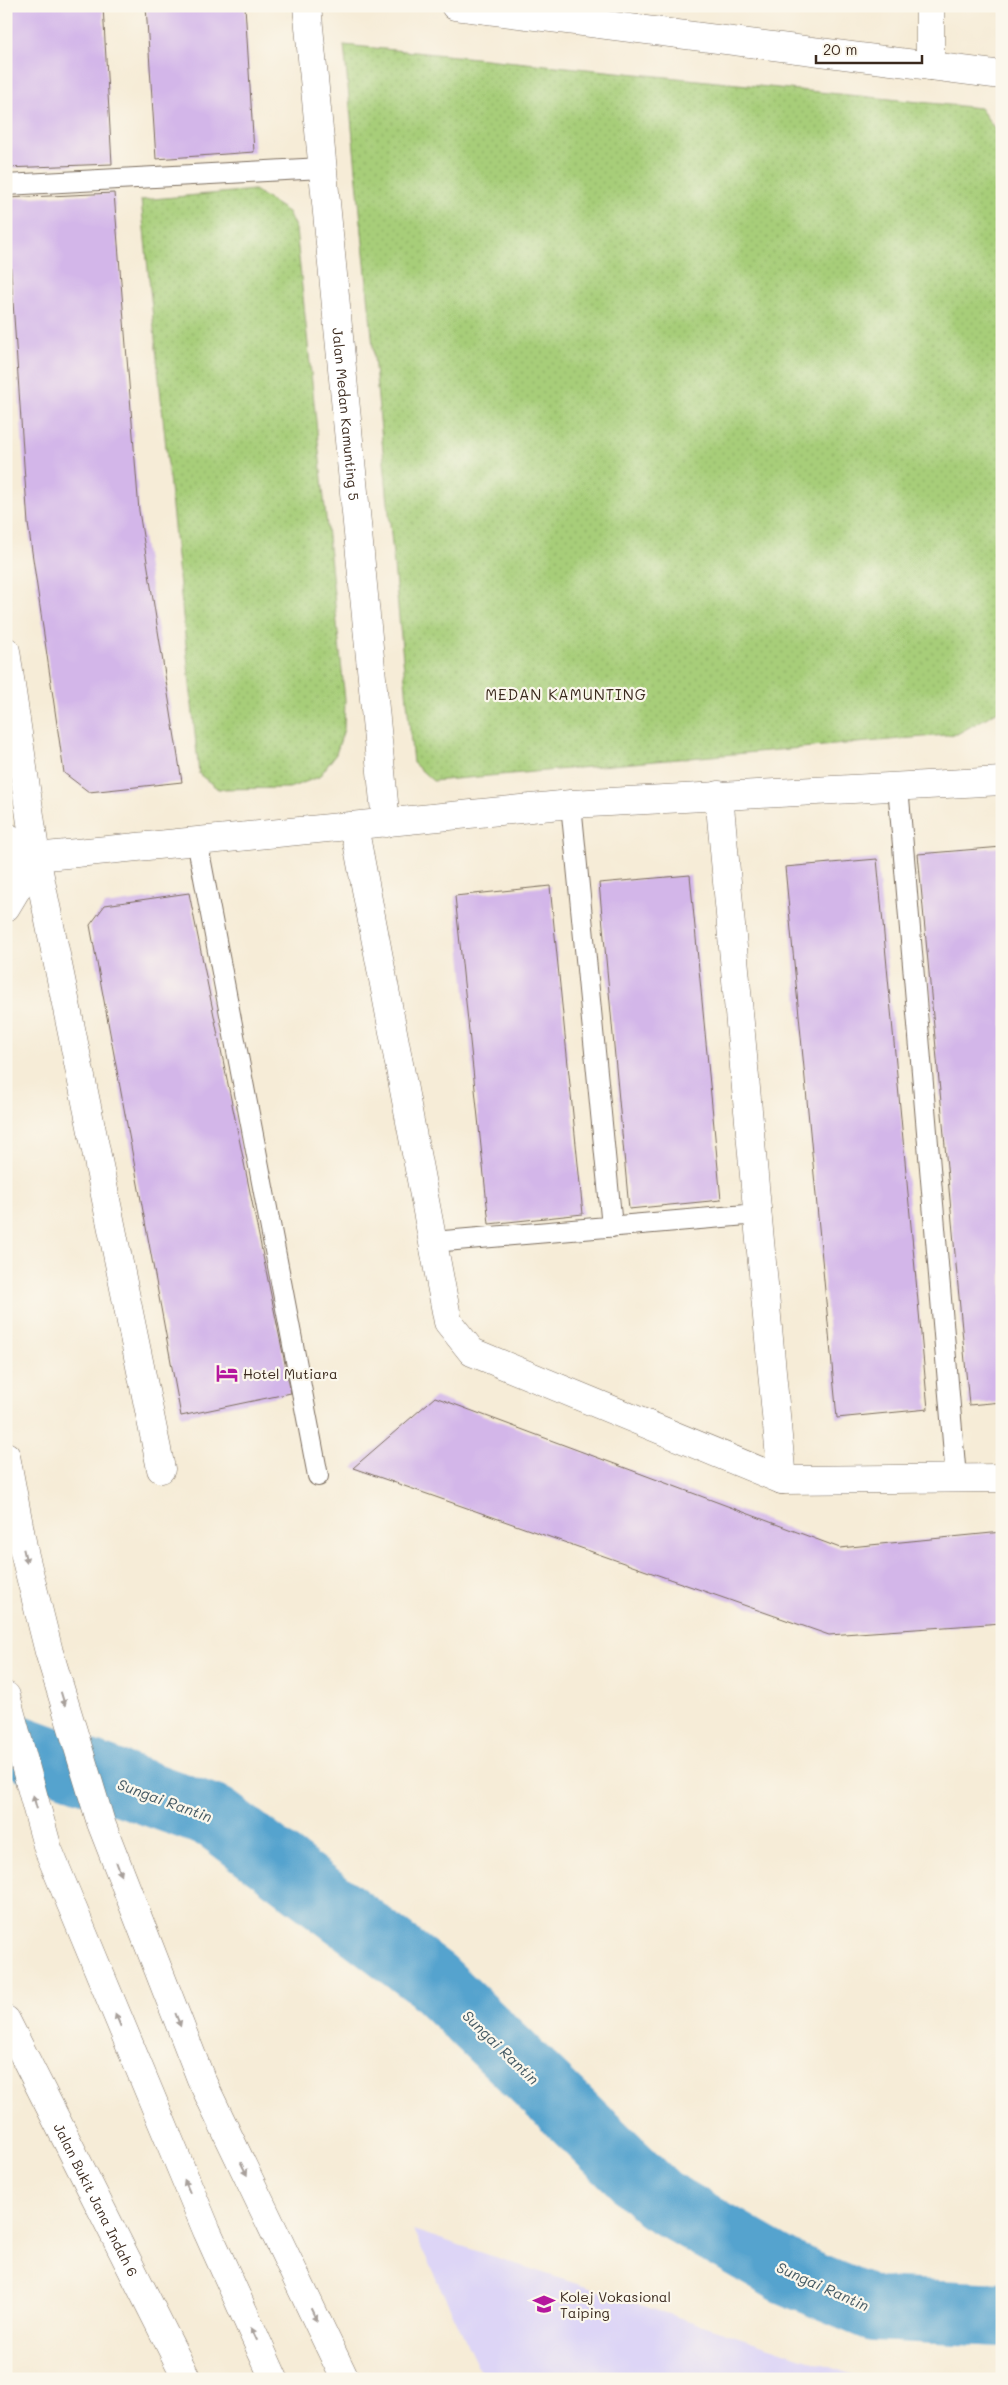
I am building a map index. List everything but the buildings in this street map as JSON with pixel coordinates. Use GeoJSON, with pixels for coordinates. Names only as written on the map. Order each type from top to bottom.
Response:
{"type":"FeatureCollection","features":[{"type":"Feature","properties":{"kind":"street","name":"Jalan Medan Kamunting 5"},"geometry":{"type":"LineString","coordinates":[[307,6],[386,823]]}},
{"type":"Feature","properties":{"kind":"street"},"geometry":{"type":"LineString","coordinates":[[455,6],[1002,75]]}},
{"type":"Feature","properties":{"kind":"street"},"geometry":{"type":"LineString","coordinates":[[930,6],[930,66]]}},
{"type":"Feature","properties":{"kind":"street"},"geometry":{"type":"LineString","coordinates":[[6,651],[36,857],[161,1470]]}},
{"type":"Feature","properties":{"kind":"street"},"geometry":{"type":"LineString","coordinates":[[6,860],[570,804],[1002,781]]}},
{"type":"Feature","properties":{"kind":"street"},"geometry":{"type":"LineString","coordinates":[[719,795],[782,1480]]}},
{"type":"Feature","properties":{"kind":"street"},"geometry":{"type":"LineString","coordinates":[[354,826],[448,1322],[472,1352],[782,1480],[1002,1478]]}},
{"type":"Feature","properties":{"kind":"street"},"geometry":{"type":"LineString","coordinates":[[6,836],[36,857]]}},
{"type":"Feature","properties":{"kind":"street"},"geometry":{"type":"LineString","coordinates":[[6,907],[36,857]]}},
{"type":"Feature","properties":{"kind":"street"},"geometry":{"type":"LineString","coordinates":[[6,1456],[24,1552],[49,1652],[101,1823],[201,2079],[344,2379]]}},
{"type":"Feature","properties":{"kind":"street"},"geometry":{"type":"LineString","coordinates":[[6,1696],[48,1850],[206,2231],[274,2379]]}},
{"type":"Feature","properties":{"kind":"street","name":"Jalan Bukit Jana Indah 6"},"geometry":{"type":"LineString","coordinates":[[6,2020],[181,2377]]}},
{"type":"Feature","properties":{"kind":"lane"},"geometry":{"type":"LineString","coordinates":[[6,185],[322,168]]}},
{"type":"Feature","properties":{"kind":"lane"},"geometry":{"type":"LineString","coordinates":[[898,786],[956,1478]]}},
{"type":"Feature","properties":{"kind":"lane"},"geometry":{"type":"LineString","coordinates":[[570,804],[612,1227]]}},
{"type":"Feature","properties":{"kind":"lane"},"geometry":{"type":"LineString","coordinates":[[197,841],[318,1476]]}},
{"type":"Feature","properties":{"kind":"lane"},"geometry":{"type":"LineString","coordinates":[[433,1242],[758,1214]]}},
{"type":"Feature","properties":{"kind":"shaded area","name":"Kolej Vokasional Taiping"},"geometry":{"type":"Polygon","coordinates":[[[413,2230],[866,2379],[484,2379],[413,2230]]]}},
{"type":"Feature","properties":{"kind":"green space"},"geometry":{"type":"Polygon","coordinates":[[[344,45],[980,108],[1002,139],[1002,709],[957,734],[433,781],[413,763],[344,45]]]}},
{"type":"Feature","properties":{"kind":"green space"},"geometry":{"type":"Polygon","coordinates":[[[254,190],[288,212],[296,229],[345,700],[344,729],[336,754],[319,777],[289,788],[218,789],[199,774],[141,200],[254,190]]]}},
{"type":"Feature","properties":{"kind":"waterway","name":"Sungai Rantin"},"geometry":{"type":"LineString","coordinates":[[6,1742],[216,1818],[432,1980],[659,2199],[786,2272],[874,2309],[1002,2315]]}},
{"type":"Feature","properties":{"kind":"place","name":"Hotel Mutiara"},"geometry":{"type":"Point","coordinates":[227,1373]}},
{"type":"Feature","properties":{"kind":"place","name":"Kolej Vokasional Taiping"},"geometry":{"type":"Point","coordinates":[544,2304]}},
{"type":"Feature","properties":{"kind":"district","name":"MEDAN KAMUNTING"},"geometry":{"type":"Point","coordinates":[566,694]}}]}
